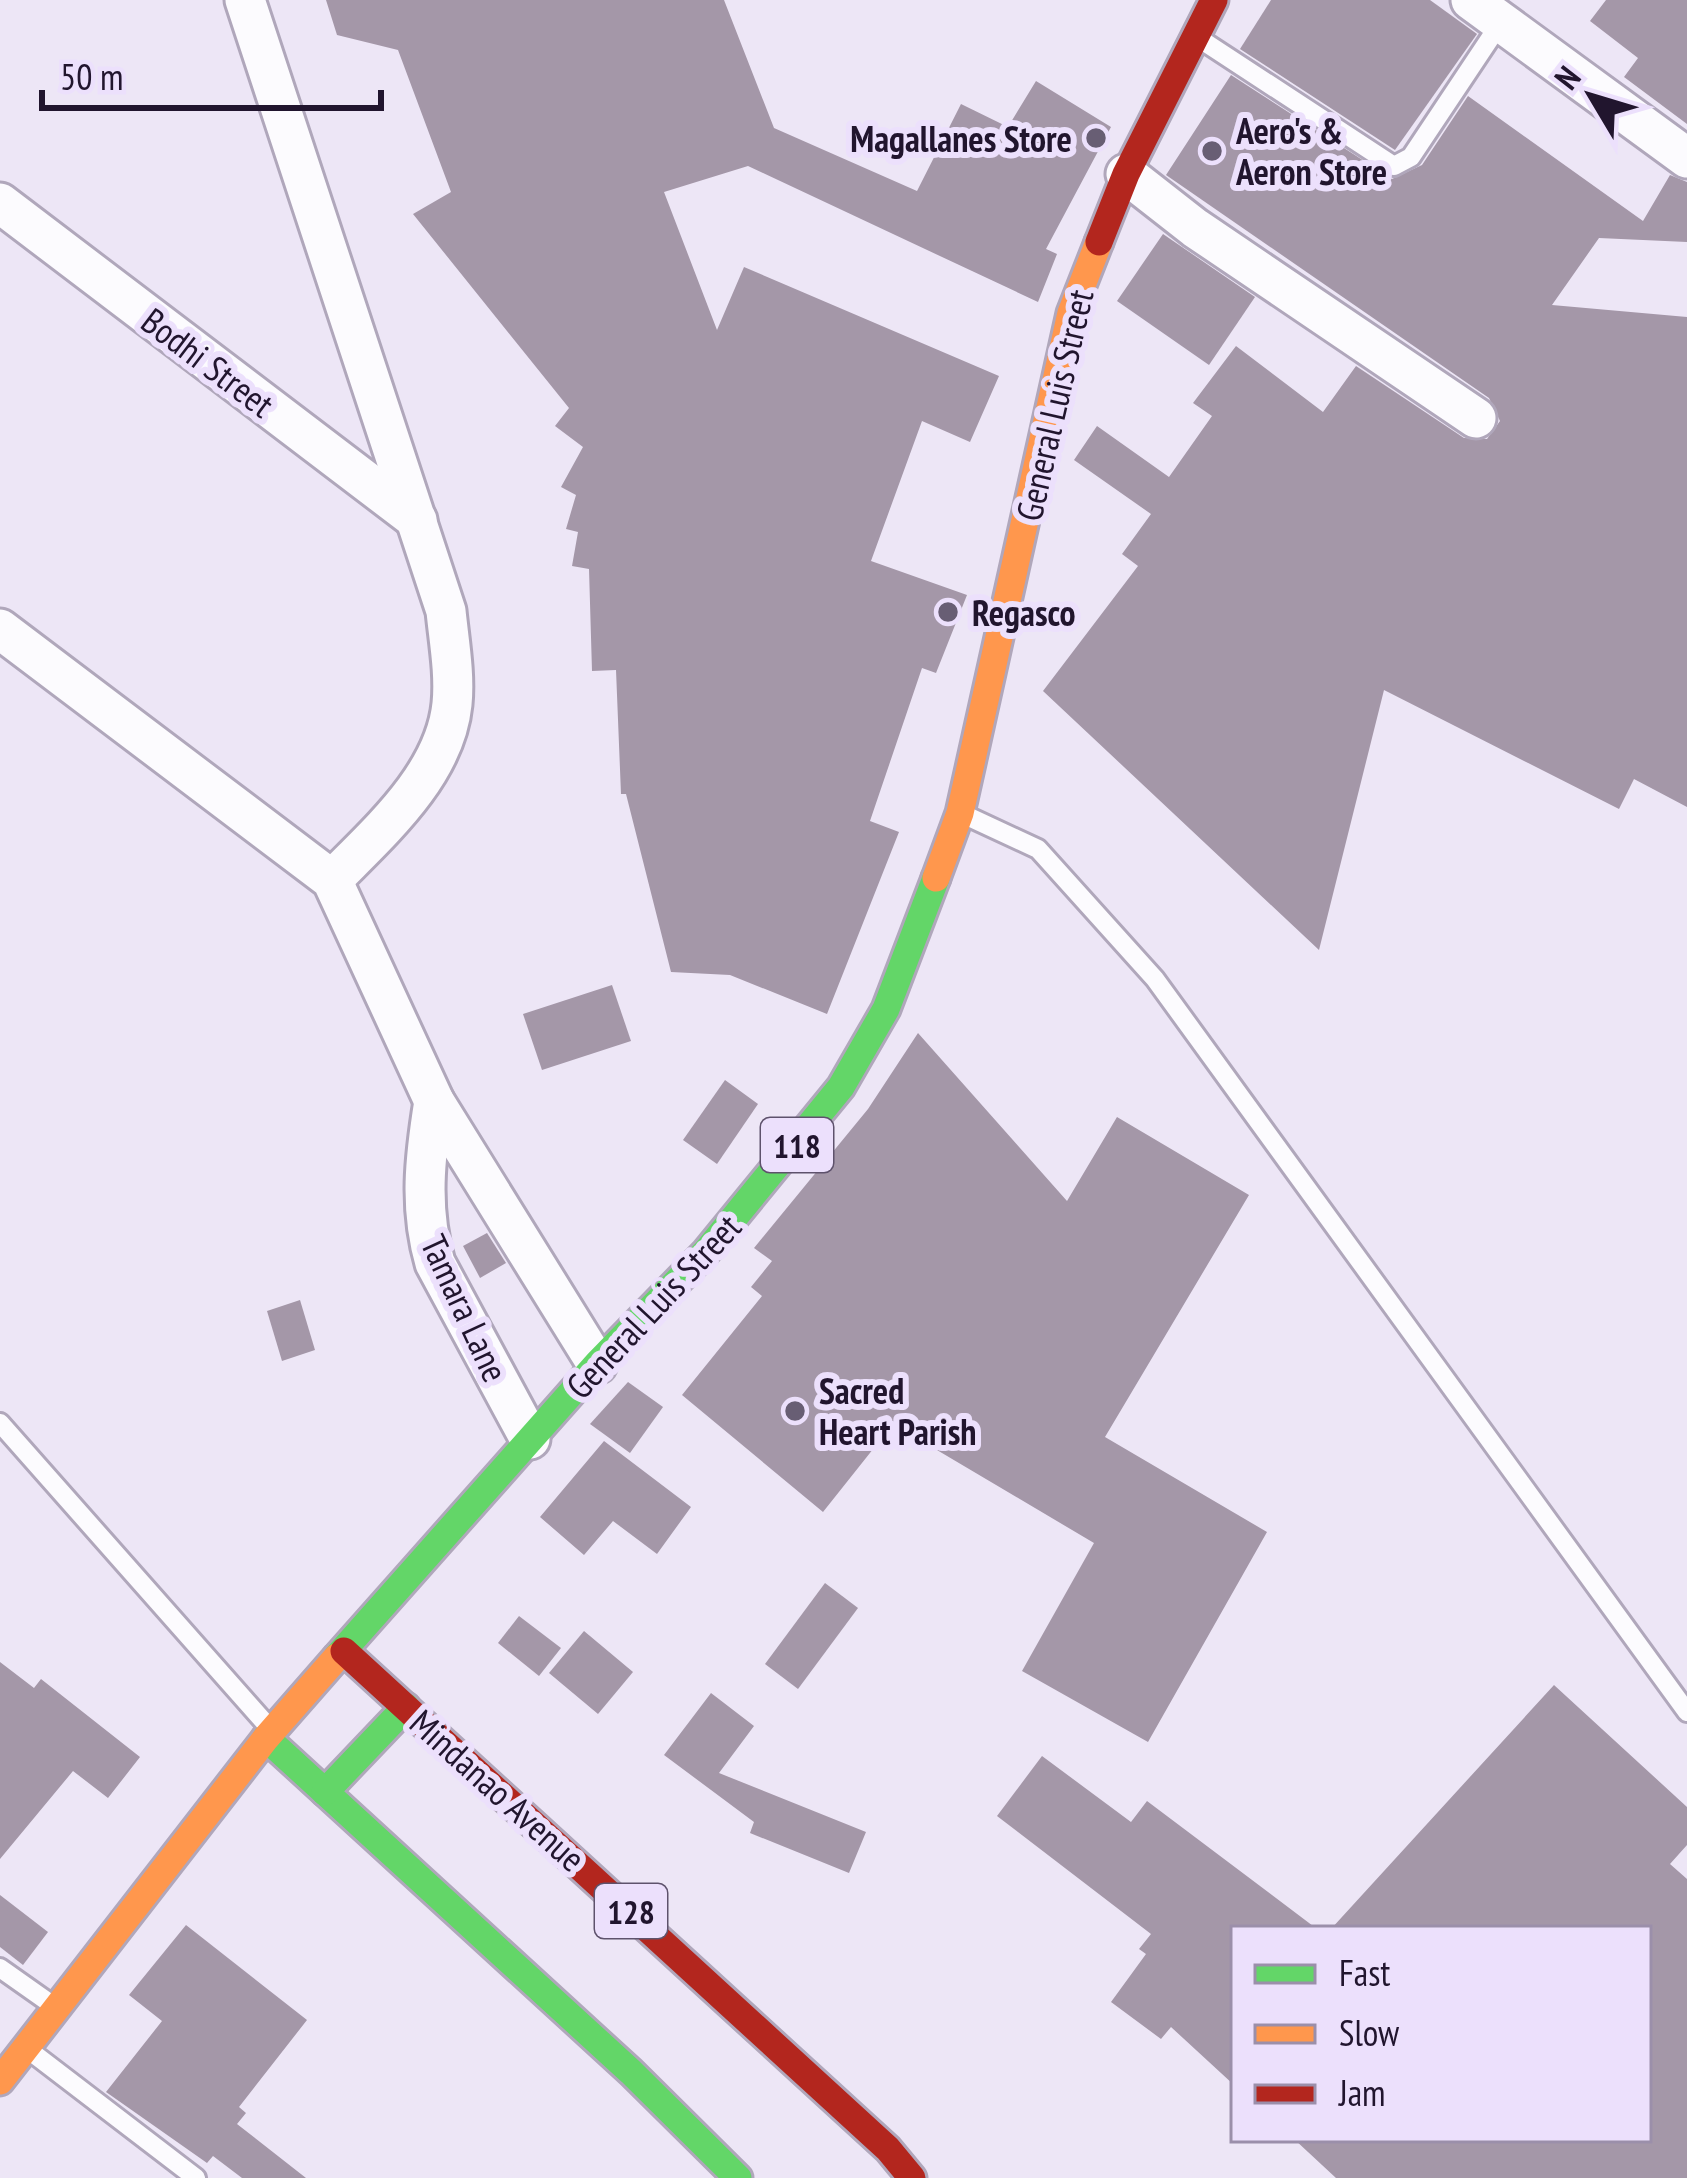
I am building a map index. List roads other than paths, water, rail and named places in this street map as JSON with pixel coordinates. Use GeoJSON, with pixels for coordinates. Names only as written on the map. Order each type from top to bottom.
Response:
{"type":"FeatureCollection","features":[{"type":"Feature","properties":{"kind":"main road","name":"General Luis Street"},"geometry":{"type":"LineString","coordinates":[[0,2081],[269,1734],[597,1364],[706,1252],[841,1087],[886,1009],[960,813],[1071,313],[1126,174],[1214,0]]}},
{"type":"Feature","properties":{"kind":"main road","name":"Mindanao Avenue"},"geometry":{"type":"LineString","coordinates":[[344,1651],[722,1993],[888,2149],[912,2178]]}},
{"type":"Feature","properties":{"kind":"main road"},"geometry":{"type":"LineString","coordinates":[[325,1792],[406,1707]]}},
{"type":"Feature","properties":{"kind":"main road"},"geometry":{"type":"LineString","coordinates":[[269,1734],[325,1792],[631,2072],[738,2178]]}},
{"type":"Feature","properties":{"kind":"street"},"geometry":{"type":"LineString","coordinates":[[0,629],[332,880],[410,795],[440,751],[452,707],[446,611],[245,0]]}},
{"type":"Feature","properties":{"kind":"street"},"geometry":{"type":"LineString","coordinates":[[1486,11],[1687,158]]}},
{"type":"Feature","properties":{"kind":"street"},"geometry":{"type":"LineString","coordinates":[[1126,174],[1196,228],[1476,418]]}},
{"type":"Feature","properties":{"kind":"street","name":"Bodhi Street"},"geometry":{"type":"LineString","coordinates":[[0,203],[417,520]]}},
{"type":"Feature","properties":{"kind":"street","name":"Tamara Lane"},"geometry":{"type":"LineString","coordinates":[[332,880],[434,1101],[597,1364]]}},
{"type":"Feature","properties":{"kind":"street","name":"Tamara Lane"},"geometry":{"type":"LineString","coordinates":[[434,1101],[422,1210],[435,1263],[530,1439]]}},
{"type":"Feature","properties":{"kind":"lane"},"geometry":{"type":"LineString","coordinates":[[1194,36],[1394,166],[1411,157],[1486,11]]}},
{"type":"Feature","properties":{"kind":"lane"},"geometry":{"type":"LineString","coordinates":[[960,813],[1038,849],[1155,979],[1687,1712]]}},
{"type":"Feature","properties":{"kind":"lane"},"geometry":{"type":"LineString","coordinates":[[0,1424],[269,1734]]}},
{"type":"Feature","properties":{"kind":"lane"},"geometry":{"type":"LineString","coordinates":[[0,1968],[56,2006]]}},
{"type":"Feature","properties":{"kind":"lane"},"geometry":{"type":"LineString","coordinates":[[25,2048],[196,2178]]}},
{"type":"Feature","properties":{"kind":"place","name":"Magallanes Store"},"geometry":{"type":"Point","coordinates":[1096,138]}},
{"type":"Feature","properties":{"kind":"place","name":"Aero's & Aeron Store"},"geometry":{"type":"Point","coordinates":[1212,151]}},
{"type":"Feature","properties":{"kind":"place","name":"Regasco"},"geometry":{"type":"Point","coordinates":[948,612]}},
{"type":"Feature","properties":{"kind":"place","name":"Sacred Heart Parish"},"geometry":{"type":"Point","coordinates":[795,1411]}}]}
